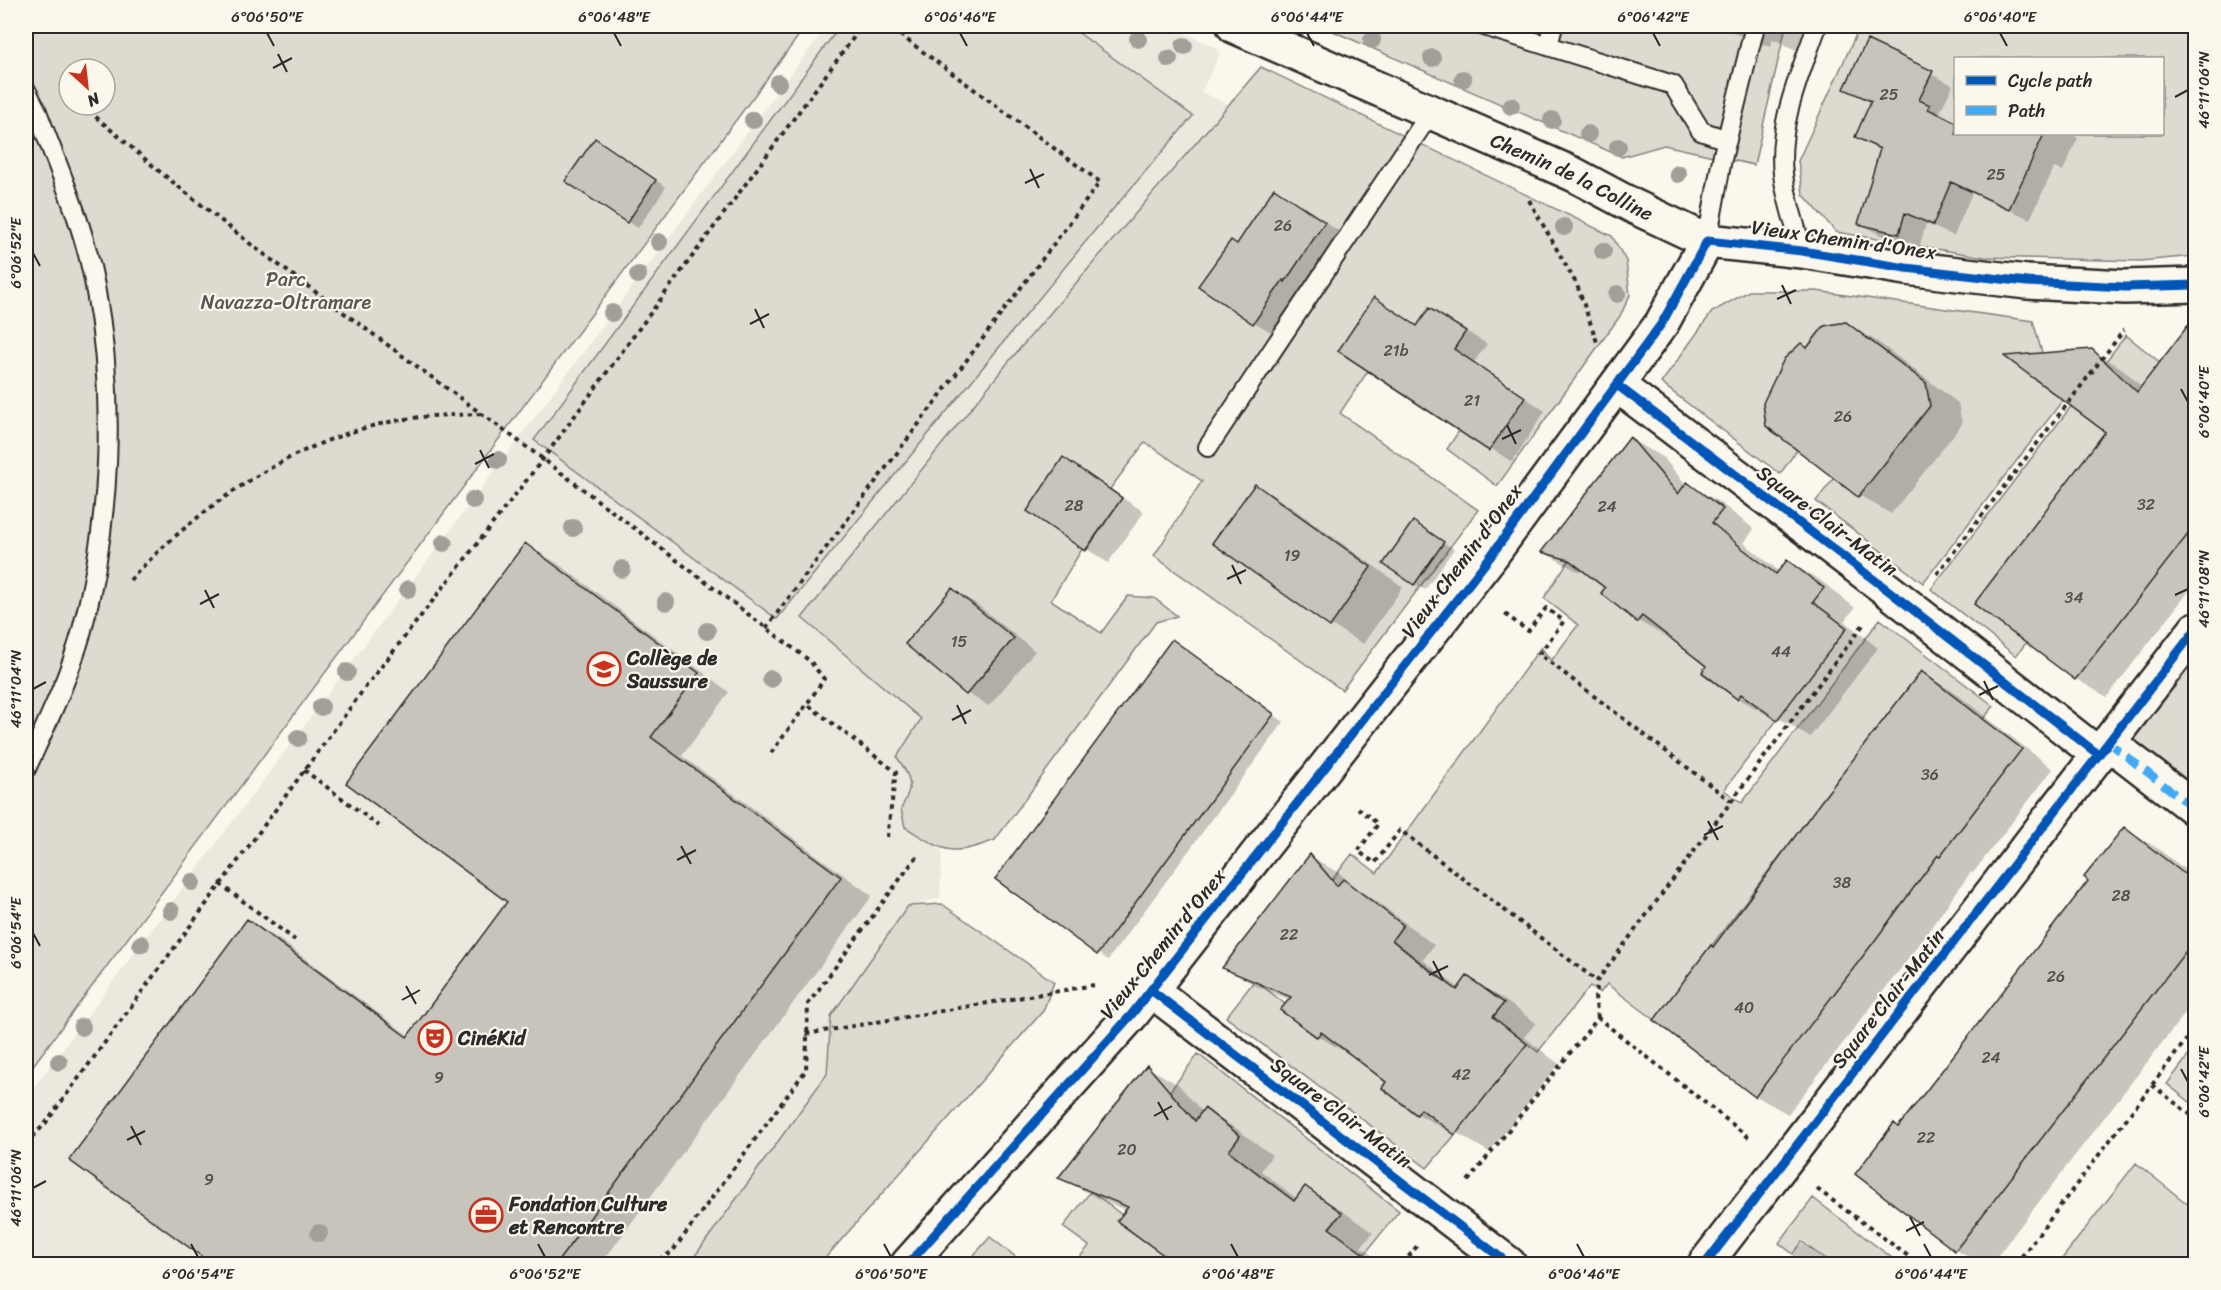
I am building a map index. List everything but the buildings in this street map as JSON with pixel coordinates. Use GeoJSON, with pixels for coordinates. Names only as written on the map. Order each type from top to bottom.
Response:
{"type":"FeatureCollection","features":[{"type":"Feature","properties":{"kind":"street","name":"Chemin de la Colline"},"geometry":{"type":"LineString","coordinates":[[1234,26],[1573,174],[1707,241]]}},
{"type":"Feature","properties":{"kind":"street","name":"Vieux Chemin d'Onex"},"geometry":{"type":"LineString","coordinates":[[908,1264],[1132,1014],[1490,557],[1662,323],[1707,241],[1802,251],[1906,268],[2027,282],[2125,287],[2196,285]]}},
{"type":"Feature","properties":{"kind":"street","name":"Square Clair-Matin"},"geometry":{"type":"LineString","coordinates":[[1617,385],[1900,599],[2104,748],[2196,810]]}},
{"type":"Feature","properties":{"kind":"street","name":"Square Clair-Matin"},"geometry":{"type":"LineString","coordinates":[[1705,1264],[2196,629]]}},
{"type":"Feature","properties":{"kind":"street","name":"Square Clair-Matin"},"geometry":{"type":"LineString","coordinates":[[1151,990],[1509,1264]]}},
{"type":"Feature","properties":{"kind":"lane"},"geometry":{"type":"LineString","coordinates":[[1484,26],[1673,85],[1701,130],[1727,140]]}},
{"type":"Feature","properties":{"kind":"lane"},"geometry":{"type":"LineString","coordinates":[[1548,46],[1553,26]]}},
{"type":"Feature","properties":{"kind":"lane"},"geometry":{"type":"LineString","coordinates":[[1707,241],[1727,140],[1755,26]]}},
{"type":"Feature","properties":{"kind":"lane"},"geometry":{"type":"LineString","coordinates":[[1802,251],[1783,174],[1784,133],[1816,26]]}},
{"type":"Feature","properties":{"kind":"lane"},"geometry":{"type":"LineString","coordinates":[[26,90],[36,109],[82,233],[95,284],[108,392],[106,484],[96,557],[81,634],[64,681],[26,769]]}},
{"type":"Feature","properties":{"kind":"lane"},"geometry":{"type":"LineString","coordinates":[[1208,447],[1431,112]]}},
{"type":"Feature","properties":{"kind":"path"},"geometry":{"type":"LineString","coordinates":[[26,1143],[45,1124],[364,689],[543,459],[862,26]]}},
{"type":"Feature","properties":{"kind":"path"},"geometry":{"type":"LineString","coordinates":[[766,627],[1100,182],[888,26]]}},
{"type":"Feature","properties":{"kind":"path"},"geometry":{"type":"LineString","coordinates":[[96,117],[252,246],[543,459],[810,661],[824,679],[771,753]]}},
{"type":"Feature","properties":{"kind":"path"},"geometry":{"type":"LineString","coordinates":[[1526,191],[1532,207],[1577,285],[1598,344]]}},
{"type":"Feature","properties":{"kind":"path"},"geometry":{"type":"LineString","coordinates":[[1919,1264],[1783,1164],[1598,1018],[1595,997],[1597,981],[1731,801],[2125,328]]}},
{"type":"Feature","properties":{"kind":"path"},"geometry":{"type":"LineString","coordinates":[[129,581],[194,519],[237,488],[306,451],[343,436],[392,421],[414,417],[482,414]]}},
{"type":"Feature","properties":{"kind":"path"},"geometry":{"type":"LineString","coordinates":[[1506,614],[1527,631],[1546,608],[1564,621],[1539,654],[1731,801]]}},
{"type":"Feature","properties":{"kind":"path"},"geometry":{"type":"LineString","coordinates":[[807,704],[897,772],[887,837]]}},
{"type":"Feature","properties":{"kind":"path"},"geometry":{"type":"LineString","coordinates":[[304,770],[379,825]]}},
{"type":"Feature","properties":{"kind":"path"},"geometry":{"type":"LineString","coordinates":[[1358,808],[1378,824],[1358,851],[1375,863],[1400,830],[1597,981]]}},
{"type":"Feature","properties":{"kind":"path"},"geometry":{"type":"LineString","coordinates":[[651,1264],[672,1252],[806,1070],[808,1004],[917,856]]}},
{"type":"Feature","properties":{"kind":"path"},"geometry":{"type":"LineString","coordinates":[[220,884],[295,940]]}},
{"type":"Feature","properties":{"kind":"path"},"geometry":{"type":"LineString","coordinates":[[806,1034],[1094,985]]}},
{"type":"Feature","properties":{"kind":"path"},"geometry":{"type":"LineString","coordinates":[[1443,1213],[1598,1018]]}},
{"type":"Feature","properties":{"kind":"path"},"geometry":{"type":"LineString","coordinates":[[2016,1264],[2196,1027]]}},
{"type":"Feature","properties":{"kind":"path"},"geometry":{"type":"LineString","coordinates":[[2152,1085],[2196,1119]]}},
{"type":"Feature","properties":{"kind":"shaded area","name":"Collège de Saussure"},"geometry":{"type":"Polygon","coordinates":[[[827,26],[1168,26],[1214,46],[1220,54],[1201,92],[1230,105],[1010,360],[802,618],[921,719],[897,757],[909,775],[910,792],[901,809],[905,827],[942,850],[940,898],[908,906],[831,1015],[827,1074],[689,1264],[26,1264],[26,1098],[827,26]]]}},
{"type":"Feature","properties":{"kind":"green space","name":"Parc Navazza-Oltramare"},"geometry":{"type":"Polygon","coordinates":[[[26,26],[806,26],[26,1075],[26,26]]]}},
{"type":"Feature","properties":{"kind":"green space"},"geometry":{"type":"Polygon","coordinates":[[[840,26],[1069,26],[1193,116],[1096,229],[777,619],[534,440],[840,26]]]}},
{"type":"Feature","properties":{"kind":"green space"},"geometry":{"type":"Polygon","coordinates":[[[1321,26],[1786,26],[1754,165],[1664,145],[1622,157],[1321,26]]]}},
{"type":"Feature","properties":{"kind":"green space"},"geometry":{"type":"Polygon","coordinates":[[[1860,26],[2195,26],[2195,256],[2140,261],[1984,257],[1836,232],[1803,194],[1798,161],[1860,26]]]}},
{"type":"Feature","properties":{"kind":"green space"},"geometry":{"type":"Polygon","coordinates":[[[1261,67],[1612,236],[1626,261],[1630,295],[1620,316],[1497,486],[1447,449],[1459,431],[1368,371],[1340,413],[1478,510],[1342,690],[1154,556],[1202,481],[1145,442],[1110,489],[1122,498],[1086,551],[1082,549],[1051,600],[1101,633],[1128,596],[1154,598],[1177,616],[1156,622],[995,840],[980,846],[957,850],[929,842],[905,827],[901,809],[908,794],[909,782],[906,771],[897,757],[921,719],[802,618],[1010,360],[1261,67]]]}},
{"type":"Feature","properties":{"kind":"green space"},"geometry":{"type":"Polygon","coordinates":[[[1749,291],[1816,291],[2033,321],[2042,353],[2026,372],[2063,400],[1923,583],[1816,501],[1834,478],[1858,496],[1926,383],[1846,322],[1824,326],[1763,404],[1766,426],[1797,450],[1780,474],[1661,383],[1712,312],[1749,291]]]}},
{"type":"Feature","properties":{"kind":"green space"},"geometry":{"type":"Polygon","coordinates":[[[2126,335],[2167,368],[2006,562],[1975,603],[2026,643],[2016,656],[1931,589],[2126,335]]]}},
{"type":"Feature","properties":{"kind":"green space"},"geometry":{"type":"Polygon","coordinates":[[[1569,560],[1605,588],[1602,594],[1637,622],[1642,616],[1706,666],[1702,673],[1737,699],[1741,694],[1777,720],[1724,790],[1742,803],[1880,619],[1994,706],[1983,719],[1921,671],[1655,1020],[1607,984],[1600,993],[1590,986],[1538,1052],[1493,1017],[1504,1003],[1468,976],[1457,990],[1392,940],[1403,925],[1325,889],[1352,854],[1377,873],[1541,647],[1551,661],[1578,625],[1544,598],[1569,560]]]}},
{"type":"Feature","properties":{"kind":"green space"},"geometry":{"type":"Polygon","coordinates":[[[2195,655],[2195,794],[2126,741],[2195,655]]]}},
{"type":"Feature","properties":{"kind":"green space"},"geometry":{"type":"Polygon","coordinates":[[[942,904],[1054,982],[1043,1011],[820,1264],[689,1264],[827,1074],[831,1016],[908,906],[942,904]]]}},
{"type":"Feature","properties":{"kind":"green space"},"geometry":{"type":"Polygon","coordinates":[[[1255,980],[1285,1004],[1281,1010],[1316,1037],[1321,1032],[1386,1082],[1382,1088],[1416,1115],[1421,1109],[1455,1135],[1427,1168],[1226,1017],[1255,980]]]}},
{"type":"Feature","properties":{"kind":"green space"},"geometry":{"type":"Polygon","coordinates":[[[2195,1047],[2195,1106],[2167,1084],[2195,1047]]]}},
{"type":"Feature","properties":{"kind":"green space"},"geometry":{"type":"Polygon","coordinates":[[[1198,1054],[1399,1211],[1364,1255],[1329,1228],[1341,1214],[1305,1187],[1294,1201],[1229,1151],[1240,1136],[1205,1108],[1194,1123],[1163,1100],[1198,1054]]]}},
{"type":"Feature","properties":{"kind":"green space"},"geometry":{"type":"Polygon","coordinates":[[[2136,1163],[2195,1210],[2195,1264],[2058,1264],[2136,1163]]]}},
{"type":"Feature","properties":{"kind":"green space"},"geometry":{"type":"Polygon","coordinates":[[[1091,1191],[1122,1215],[1117,1221],[1154,1248],[1158,1243],[1187,1264],[1074,1264],[1089,1246],[1063,1227],[1091,1191]]]}},
{"type":"Feature","properties":{"kind":"green space"},"geometry":{"type":"Polygon","coordinates":[[[1813,1198],[1900,1264],[1831,1264],[1802,1242],[1793,1254],[1779,1243],[1813,1198]]]}},
{"type":"Feature","properties":{"kind":"green space"},"geometry":{"type":"Polygon","coordinates":[[[990,1237],[1025,1264],[966,1264],[990,1237]]]}},
{"type":"Feature","properties":{"kind":"marked path"},"geometry":{"type":"LineString","coordinates":[[2108,742],[2196,810]]}},
{"type":"Feature","properties":{"kind":"cycle path"},"geometry":{"type":"LineString","coordinates":[[908,1264],[1132,1014],[1490,557],[1662,323],[1707,241],[1802,251],[1906,268],[2027,282],[2125,287],[2196,285]]}},
{"type":"Feature","properties":{"kind":"cycle path"},"geometry":{"type":"LineString","coordinates":[[1617,385],[1889,591],[2099,755]]}},
{"type":"Feature","properties":{"kind":"cycle path"},"geometry":{"type":"LineString","coordinates":[[1705,1264],[2196,629]]}},
{"type":"Feature","properties":{"kind":"cycle path"},"geometry":{"type":"LineString","coordinates":[[1151,990],[1509,1264]]}},
{"type":"Feature","properties":{"kind":"place","name":"Collège de Saussure"},"geometry":{"type":"Point","coordinates":[604,669]}},
{"type":"Feature","properties":{"kind":"place","name":"CinéKid"},"geometry":{"type":"Point","coordinates":[435,1038]}},
{"type":"Feature","properties":{"kind":"place","name":"Fondation Culture et Rencontre"},"geometry":{"type":"Point","coordinates":[486,1215]}}]}
